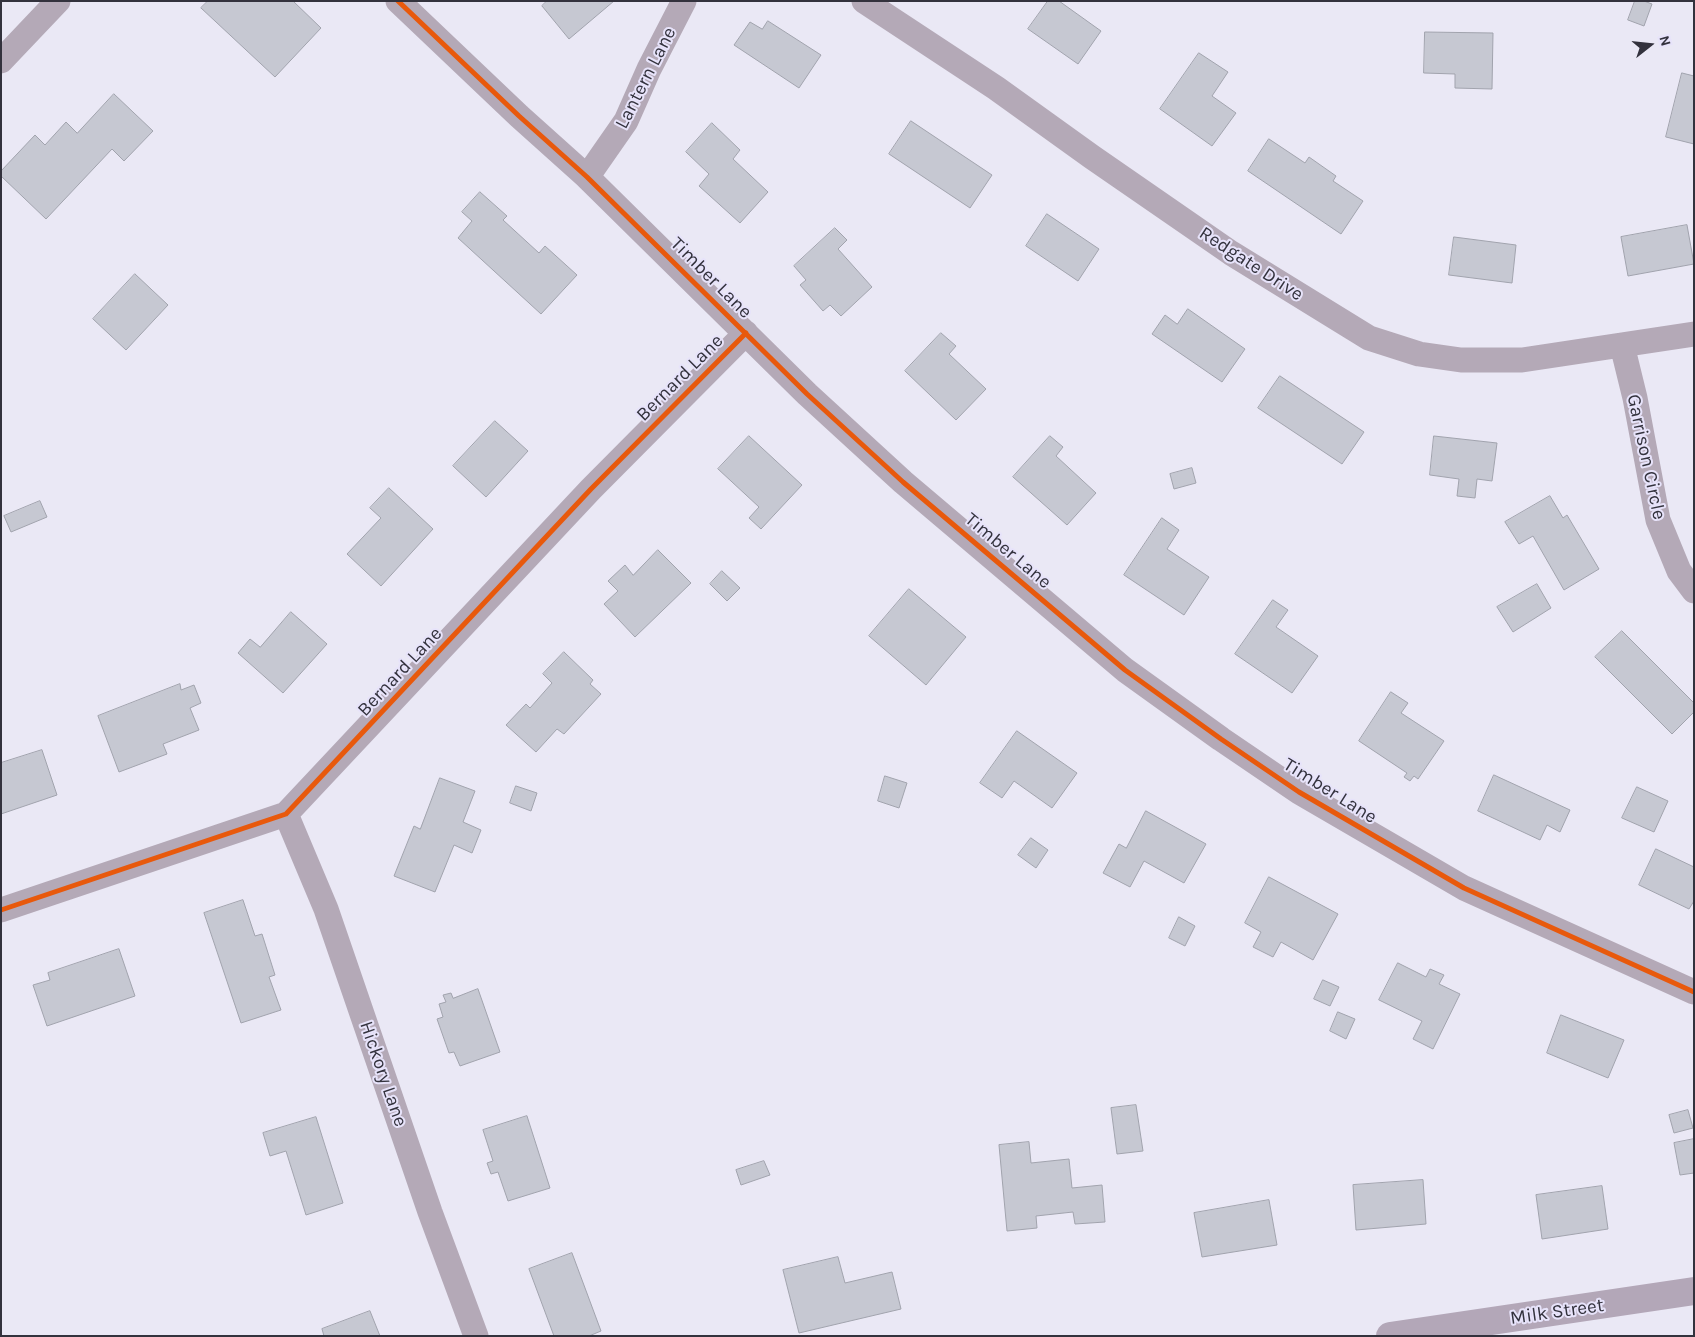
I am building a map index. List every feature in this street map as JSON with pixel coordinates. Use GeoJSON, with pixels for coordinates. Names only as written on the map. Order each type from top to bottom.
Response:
{"type":"FeatureCollection","features":[{"type":"Feature","properties":{"kind":"street"},"geometry":{"type":"LineString","coordinates":[[1,61],[58,1]]}},
{"type":"Feature","properties":{"kind":"street","name":"Timber Lane"},"geometry":{"type":"LineString","coordinates":[[398,1],[519,116],[587,176],[807,394],[910,488],[1125,670],[1221,739],[1300,792],[1464,888],[1694,992]]}},
{"type":"Feature","properties":{"kind":"street","name":"Lantern Lane"},"geometry":{"type":"LineString","coordinates":[[587,176],[626,120],[649,69],[684,1]]}},
{"type":"Feature","properties":{"kind":"street","name":"Redgate Drive"},"geometry":{"type":"LineString","coordinates":[[864,1],[996,88],[1231,253],[1369,338],[1419,354],[1461,360],[1522,360],[1694,334]]}},
{"type":"Feature","properties":{"kind":"street","name":"Bernard Lane"},"geometry":{"type":"LineString","coordinates":[[1,910],[286,814],[591,489],[746,333]]}},
{"type":"Feature","properties":{"kind":"street","name":"Garrison Circle"},"geometry":{"type":"LineString","coordinates":[[1622,345],[1635,398],[1658,520],[1679,571],[1694,591]]}},
{"type":"Feature","properties":{"kind":"street","name":"Hickory Lane"},"geometry":{"type":"LineString","coordinates":[[286,814],[326,909],[430,1212],[476,1336]]}},
{"type":"Feature","properties":{"kind":"street","name":"Milk Street"},"geometry":{"type":"LineString","coordinates":[[1390,1336],[1694,1291]]}},
{"type":"Feature","properties":{"kind":"building"},"geometry":{"type":"Polygon","coordinates":[[[208,1],[293,1],[321,28],[275,77],[201,8],[208,1]]]}},
{"type":"Feature","properties":{"kind":"building"},"geometry":{"type":"Polygon","coordinates":[[[547,1],[614,1],[569,39],[542,6],[547,1]]]}},
{"type":"Feature","properties":{"kind":"building"},"geometry":{"type":"Polygon","coordinates":[[[1048,1],[1059,1],[1101,31],[1078,64],[1028,29],[1048,1]]]}},
{"type":"Feature","properties":{"kind":"building"},"geometry":{"type":"Polygon","coordinates":[[[1635,1],[1644,1],[1652,4],[1644,26],[1628,20],[1635,1]]]}},
{"type":"Feature","properties":{"kind":"building"},"geometry":{"type":"Polygon","coordinates":[[[768,21],[821,55],[799,88],[734,45],[750,22],[762,29],[768,21]]]}},
{"type":"Feature","properties":{"kind":"building"},"geometry":{"type":"Polygon","coordinates":[[[1425,32],[1493,33],[1492,89],[1455,88],[1455,74],[1424,73],[1425,32]]]}},
{"type":"Feature","properties":{"kind":"building"},"geometry":{"type":"Polygon","coordinates":[[[1199,53],[1228,72],[1212,96],[1236,113],[1212,146],[1160,109],[1199,53]]]}},
{"type":"Feature","properties":{"kind":"building"},"geometry":{"type":"Polygon","coordinates":[[[1682,73],[1694,76],[1694,144],[1666,137],[1682,73]]]}},
{"type":"Feature","properties":{"kind":"building"},"geometry":{"type":"Polygon","coordinates":[[[114,94],[153,131],[124,161],[112,149],[46,219],[1,176],[1,171],[35,135],[45,145],[66,122],[77,133],[114,94]]]}},
{"type":"Feature","properties":{"kind":"building"},"geometry":{"type":"Polygon","coordinates":[[[911,121],[992,175],[970,208],[889,154],[911,121]]]}},
{"type":"Feature","properties":{"kind":"building"},"geometry":{"type":"Polygon","coordinates":[[[712,123],[740,150],[733,159],[768,192],[740,223],[699,186],[709,174],[686,152],[712,123]]]}},
{"type":"Feature","properties":{"kind":"building"},"geometry":{"type":"Polygon","coordinates":[[[1269,139],[1305,163],[1309,157],[1336,176],[1333,181],[1363,201],[1341,234],[1248,171],[1269,139]]]}},
{"type":"Feature","properties":{"kind":"building"},"geometry":{"type":"Polygon","coordinates":[[[480,192],[507,216],[503,220],[539,253],[545,246],[577,275],[541,314],[458,238],[472,221],[462,212],[480,192]]]}},
{"type":"Feature","properties":{"kind":"building"},"geometry":{"type":"Polygon","coordinates":[[[1047,214],[1099,249],[1078,281],[1026,246],[1047,214]]]}},
{"type":"Feature","properties":{"kind":"building"},"geometry":{"type":"Polygon","coordinates":[[[1687,225],[1694,264],[1628,276],[1621,237],[1687,225]]]}},
{"type":"Feature","properties":{"kind":"building"},"geometry":{"type":"Polygon","coordinates":[[[835,228],[847,240],[838,249],[872,287],[841,316],[830,305],[823,311],[800,285],[806,280],[794,266],[835,228]]]}},
{"type":"Feature","properties":{"kind":"building"},"geometry":{"type":"Polygon","coordinates":[[[1454,237],[1516,245],[1512,283],[1449,275],[1454,237]]]}},
{"type":"Feature","properties":{"kind":"building"},"geometry":{"type":"Polygon","coordinates":[[[135,274],[168,305],[126,350],[93,319],[135,274]]]}},
{"type":"Feature","properties":{"kind":"building"},"geometry":{"type":"Polygon","coordinates":[[[1188,309],[1245,349],[1222,382],[1152,334],[1165,315],[1177,324],[1188,309]]]}},
{"type":"Feature","properties":{"kind":"building"},"geometry":{"type":"Polygon","coordinates":[[[941,333],[956,346],[949,354],[986,389],[956,420],[905,371],[941,333]]]}},
{"type":"Feature","properties":{"kind":"building"},"geometry":{"type":"Polygon","coordinates":[[[1280,376],[1364,432],[1342,464],[1258,408],[1280,376]]]}},
{"type":"Feature","properties":{"kind":"building"},"geometry":{"type":"Polygon","coordinates":[[[495,421],[528,451],[486,497],[453,466],[495,421]]]}},
{"type":"Feature","properties":{"kind":"building"},"geometry":{"type":"Polygon","coordinates":[[[749,436],[802,485],[761,529],[749,518],[759,507],[718,469],[749,436]]]}},
{"type":"Feature","properties":{"kind":"building"},"geometry":{"type":"Polygon","coordinates":[[[1050,436],[1063,447],[1056,456],[1096,493],[1067,525],[1013,477],[1050,436]]]}},
{"type":"Feature","properties":{"kind":"building"},"geometry":{"type":"Polygon","coordinates":[[[1434,436],[1497,443],[1492,481],[1477,479],[1475,498],[1457,496],[1459,479],[1430,475],[1434,436]]]}},
{"type":"Feature","properties":{"kind":"building"},"geometry":{"type":"Polygon","coordinates":[[[1192,468],[1196,483],[1174,489],[1170,474],[1192,468]]]}},
{"type":"Feature","properties":{"kind":"building"},"geometry":{"type":"Polygon","coordinates":[[[389,488],[433,529],[381,586],[347,554],[381,518],[370,508],[389,488]]]}},
{"type":"Feature","properties":{"kind":"building"},"geometry":{"type":"Polygon","coordinates":[[[1550,496],[1563,518],[1567,515],[1599,569],[1564,590],[1533,536],[1519,544],[1505,522],[1550,496]]]}},
{"type":"Feature","properties":{"kind":"building"},"geometry":{"type":"Polygon","coordinates":[[[40,501],[47,517],[11,532],[4,516],[40,501]]]}},
{"type":"Feature","properties":{"kind":"building"},"geometry":{"type":"Polygon","coordinates":[[[1162,518],[1179,530],[1167,549],[1209,577],[1184,615],[1124,575],[1162,518]]]}},
{"type":"Feature","properties":{"kind":"building"},"geometry":{"type":"Polygon","coordinates":[[[658,550],[691,583],[635,637],[604,604],[618,591],[608,581],[625,565],[633,575],[658,550]]]}},
{"type":"Feature","properties":{"kind":"building"},"geometry":{"type":"Polygon","coordinates":[[[722,571],[740,588],[727,601],[710,584],[722,571]]]}},
{"type":"Feature","properties":{"kind":"building"},"geometry":{"type":"Polygon","coordinates":[[[1537,584],[1551,608],[1513,632],[1497,607],[1537,584]]]}},
{"type":"Feature","properties":{"kind":"building"},"geometry":{"type":"Polygon","coordinates":[[[909,589],[966,637],[926,685],[869,636],[909,589]]]}},
{"type":"Feature","properties":{"kind":"building"},"geometry":{"type":"Polygon","coordinates":[[[1273,600],[1288,610],[1276,627],[1318,656],[1292,693],[1235,654],[1273,600]]]}},
{"type":"Feature","properties":{"kind":"building"},"geometry":{"type":"Polygon","coordinates":[[[291,612],[327,644],[283,693],[238,653],[250,639],[260,647],[291,612]]]}},
{"type":"Feature","properties":{"kind":"building"},"geometry":{"type":"Polygon","coordinates":[[[1622,631],[1694,703],[1694,712],[1672,734],[1595,657],[1622,631]]]}},
{"type":"Feature","properties":{"kind":"building"},"geometry":{"type":"Polygon","coordinates":[[[564,652],[593,680],[590,684],[601,694],[564,734],[557,729],[536,752],[506,725],[526,704],[530,708],[552,683],[543,674],[564,652]]]}},
{"type":"Feature","properties":{"kind":"building"},"geometry":{"type":"Polygon","coordinates":[[[180,684],[181,690],[194,685],[201,703],[190,708],[199,730],[163,744],[167,754],[119,772],[98,716],[180,684]]]}},
{"type":"Feature","properties":{"kind":"building"},"geometry":{"type":"Polygon","coordinates":[[[1391,692],[1408,703],[1401,713],[1444,741],[1418,779],[1414,776],[1410,781],[1404,777],[1407,773],[1359,741],[1391,692]]]}},
{"type":"Feature","properties":{"kind":"building"},"geometry":{"type":"Polygon","coordinates":[[[1017,731],[1077,773],[1052,808],[1014,781],[1002,798],[980,783],[1017,731]]]}},
{"type":"Feature","properties":{"kind":"building"},"geometry":{"type":"Polygon","coordinates":[[[42,750],[57,795],[1,814],[1,763],[42,750]]]}},
{"type":"Feature","properties":{"kind":"building"},"geometry":{"type":"Polygon","coordinates":[[[1494,775],[1570,810],[1560,832],[1547,825],[1540,840],[1478,811],[1494,775]]]}},
{"type":"Feature","properties":{"kind":"building"},"geometry":{"type":"Polygon","coordinates":[[[885,776],[907,783],[899,808],[878,801],[885,776]]]}},
{"type":"Feature","properties":{"kind":"building"},"geometry":{"type":"Polygon","coordinates":[[[440,778],[475,791],[463,822],[481,830],[472,853],[454,845],[435,892],[394,876],[414,826],[420,829],[440,778]]]}},
{"type":"Feature","properties":{"kind":"building"},"geometry":{"type":"Polygon","coordinates":[[[516,786],[537,793],[531,811],[510,803],[516,786]]]}},
{"type":"Feature","properties":{"kind":"building"},"geometry":{"type":"Polygon","coordinates":[[[1637,787],[1668,801],[1654,832],[1622,818],[1637,787]]]}},
{"type":"Feature","properties":{"kind":"building"},"geometry":{"type":"Polygon","coordinates":[[[1146,811],[1206,844],[1184,883],[1144,861],[1130,887],[1103,873],[1119,844],[1126,848],[1146,811]]]}},
{"type":"Feature","properties":{"kind":"building"},"geometry":{"type":"Polygon","coordinates":[[[1031,838],[1048,850],[1036,868],[1018,855],[1031,838]]]}},
{"type":"Feature","properties":{"kind":"building"},"geometry":{"type":"Polygon","coordinates":[[[1656,849],[1694,867],[1694,901],[1689,909],[1639,885],[1656,849]]]}},
{"type":"Feature","properties":{"kind":"building"},"geometry":{"type":"Polygon","coordinates":[[[1269,877],[1338,914],[1313,960],[1281,942],[1273,957],[1253,947],[1261,932],[1245,923],[1269,877]]]}},
{"type":"Feature","properties":{"kind":"building"},"geometry":{"type":"Polygon","coordinates":[[[243,900],[255,936],[262,934],[275,975],[269,977],[281,1010],[241,1023],[204,913],[243,900]]]}},
{"type":"Feature","properties":{"kind":"building"},"geometry":{"type":"Polygon","coordinates":[[[1179,917],[1195,926],[1185,946],[1169,938],[1179,917]]]}},
{"type":"Feature","properties":{"kind":"building"},"geometry":{"type":"Polygon","coordinates":[[[119,949],[135,996],[47,1026],[33,985],[50,980],[48,973],[119,949]]]}},
{"type":"Feature","properties":{"kind":"building"},"geometry":{"type":"Polygon","coordinates":[[[1398,963],[1426,977],[1430,969],[1444,975],[1439,984],[1460,994],[1433,1049],[1413,1039],[1422,1021],[1379,1000],[1398,963]]]}},
{"type":"Feature","properties":{"kind":"building"},"geometry":{"type":"Polygon","coordinates":[[[1323,980],[1339,987],[1330,1006],[1314,999],[1323,980]]]}},
{"type":"Feature","properties":{"kind":"building"},"geometry":{"type":"Polygon","coordinates":[[[478,989],[500,1052],[460,1066],[454,1052],[449,1053],[437,1019],[443,1017],[439,1004],[446,1002],[443,995],[451,993],[453,998],[478,989]]]}},
{"type":"Feature","properties":{"kind":"building"},"geometry":{"type":"Polygon","coordinates":[[[1338,1012],[1355,1019],[1346,1039],[1330,1031],[1338,1012]]]}},
{"type":"Feature","properties":{"kind":"building"},"geometry":{"type":"Polygon","coordinates":[[[1561,1015],[1624,1040],[1608,1078],[1547,1053],[1561,1015]]]}},
{"type":"Feature","properties":{"kind":"building"},"geometry":{"type":"Polygon","coordinates":[[[1136,1105],[1143,1151],[1117,1154],[1111,1108],[1136,1105]]]}},
{"type":"Feature","properties":{"kind":"building"},"geometry":{"type":"Polygon","coordinates":[[[1688,1110],[1693,1128],[1674,1133],[1669,1115],[1688,1110]]]}},
{"type":"Feature","properties":{"kind":"building"},"geometry":{"type":"Polygon","coordinates":[[[527,1116],[550,1188],[508,1201],[498,1172],[491,1174],[487,1163],[493,1161],[483,1130],[527,1116]]]}},
{"type":"Feature","properties":{"kind":"building"},"geometry":{"type":"Polygon","coordinates":[[[316,1117],[343,1203],[306,1215],[286,1151],[270,1156],[263,1133],[316,1117]]]}},
{"type":"Feature","properties":{"kind":"building"},"geometry":{"type":"Polygon","coordinates":[[[1694,1139],[1694,1173],[1680,1175],[1674,1143],[1694,1139]]]}},
{"type":"Feature","properties":{"kind":"building"},"geometry":{"type":"Polygon","coordinates":[[[1029,1142],[1031,1163],[1069,1159],[1072,1188],[1102,1185],[1105,1222],[1075,1224],[1073,1212],[1036,1216],[1037,1228],[1007,1231],[999,1145],[1029,1142]]]}},
{"type":"Feature","properties":{"kind":"building"},"geometry":{"type":"Polygon","coordinates":[[[764,1161],[770,1175],[741,1185],[736,1170],[764,1161]]]}},
{"type":"Feature","properties":{"kind":"building"},"geometry":{"type":"Polygon","coordinates":[[[1423,1180],[1426,1224],[1356,1230],[1353,1185],[1423,1180]]]}},
{"type":"Feature","properties":{"kind":"building"},"geometry":{"type":"Polygon","coordinates":[[[1602,1186],[1608,1229],[1542,1239],[1536,1195],[1602,1186]]]}},
{"type":"Feature","properties":{"kind":"building"},"geometry":{"type":"Polygon","coordinates":[[[1269,1200],[1277,1245],[1202,1257],[1194,1213],[1269,1200]]]}},
{"type":"Feature","properties":{"kind":"building"},"geometry":{"type":"Polygon","coordinates":[[[572,1253],[601,1331],[589,1336],[554,1336],[529,1269],[572,1253]]]}},
{"type":"Feature","properties":{"kind":"building"},"geometry":{"type":"Polygon","coordinates":[[[838,1257],[845,1283],[892,1272],[901,1309],[799,1333],[783,1270],[838,1257]]]}},
{"type":"Feature","properties":{"kind":"building"},"geometry":{"type":"Polygon","coordinates":[[[370,1311],[380,1336],[324,1336],[322,1329],[370,1311]]]}},
{"type":"Feature","properties":{"kind":"cycle path"},"geometry":{"type":"LineString","coordinates":[[398,1],[519,116],[587,177],[807,394],[903,482],[1125,670],[1299,792],[1464,888],[1694,992]]}},
{"type":"Feature","properties":{"kind":"cycle path"},"geometry":{"type":"LineString","coordinates":[[1,910],[286,814],[591,489],[746,333]]}}]}
